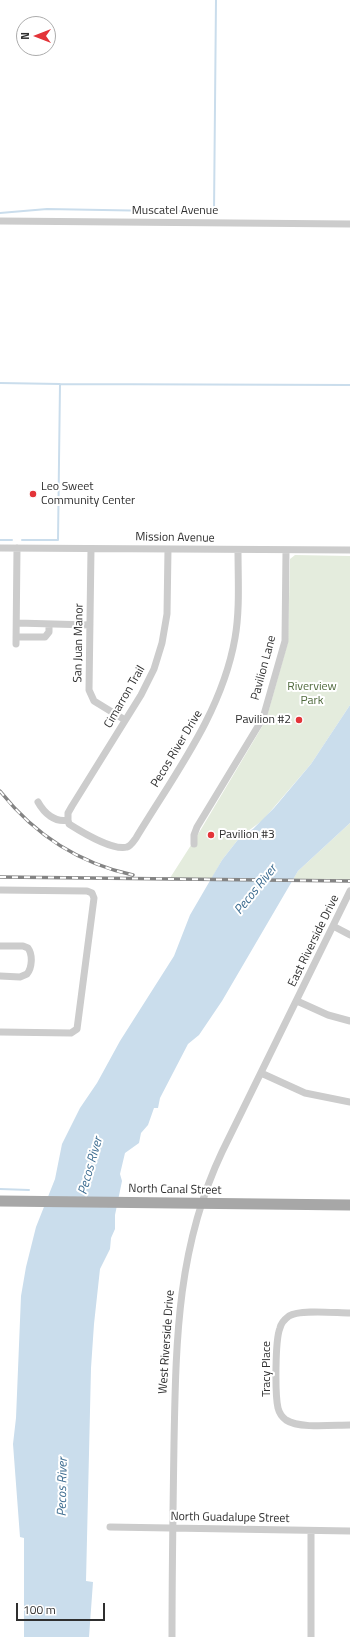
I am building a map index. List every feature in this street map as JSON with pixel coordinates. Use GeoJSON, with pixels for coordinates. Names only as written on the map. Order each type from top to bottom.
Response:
{"type":"FeatureCollection","features":[{"type":"Feature","properties":{"kind":"main road","name":"North Canal Street"},"geometry":{"type":"LineString","coordinates":[[0,1201],[350,1206]]}},
{"type":"Feature","properties":{"kind":"street","name":"Muscatel Avenue"},"geometry":{"type":"LineString","coordinates":[[0,221],[350,224]]}},
{"type":"Feature","properties":{"kind":"street","name":"Mission Avenue"},"geometry":{"type":"LineString","coordinates":[[0,548],[350,550]]}},
{"type":"Feature","properties":{"kind":"street"},"geometry":{"type":"LineString","coordinates":[[17,548],[16,640],[45,637],[49,632],[49,624]]}},
{"type":"Feature","properties":{"kind":"street","name":"San Juan Manor"},"geometry":{"type":"LineString","coordinates":[[91,549],[90,696],[94,701],[125,720]]}},
{"type":"Feature","properties":{"kind":"street","name":"Cimarron Trail"},"geometry":{"type":"LineString","coordinates":[[68,820],[68,813],[72,806],[151,676],[162,643],[167,614],[168,549]]}},
{"type":"Feature","properties":{"kind":"street","name":"Pecos River Drive"},"geometry":{"type":"LineString","coordinates":[[38,802],[42,809],[53,818],[62,821],[68,820],[69,824],[89,836],[122,847],[131,844],[136,838],[208,719],[221,691],[235,638],[238,611],[238,550]]}},
{"type":"Feature","properties":{"kind":"street","name":"Pavilion Lane"},"geometry":{"type":"LineString","coordinates":[[194,844],[194,835],[197,827],[263,718],[285,641],[286,550]]}},
{"type":"Feature","properties":{"kind":"street"},"geometry":{"type":"LineString","coordinates":[[16,623],[90,625]]}},
{"type":"Feature","properties":{"kind":"street"},"geometry":{"type":"LineString","coordinates":[[0,890],[87,891],[92,893],[94,898],[77,1029],[71,1033],[0,1032]]}},
{"type":"Feature","properties":{"kind":"street","name":"East Riverside Drive"},"geometry":{"type":"LineString","coordinates":[[297,1001],[350,892]]}},
{"type":"Feature","properties":{"kind":"street"},"geometry":{"type":"LineString","coordinates":[[333,926],[350,935]]}},
{"type":"Feature","properties":{"kind":"street"},"geometry":{"type":"LineString","coordinates":[[0,946],[23,946],[28,948],[31,955],[30,971],[25,976],[0,976]]}},
{"type":"Feature","properties":{"kind":"street"},"geometry":{"type":"LineString","coordinates":[[297,1001],[328,1015],[350,1021]]}},
{"type":"Feature","properties":{"kind":"street","name":"West Riverside Drive"},"geometry":{"type":"LineString","coordinates":[[172,1637],[172,1528],[176,1340],[182,1283],[200,1204],[212,1174],[297,1001]]}},
{"type":"Feature","properties":{"kind":"street"},"geometry":{"type":"LineString","coordinates":[[261,1073],[306,1093],[350,1102]]}},
{"type":"Feature","properties":{"kind":"street","name":"Tracy Place"},"geometry":{"type":"LineString","coordinates":[[350,1313],[299,1313],[288,1316],[278,1333],[277,1390],[278,1408],[282,1416],[289,1422],[304,1425],[350,1425]]}},
{"type":"Feature","properties":{"kind":"street","name":"North Guadalupe Street"},"geometry":{"type":"LineString","coordinates":[[110,1526],[350,1531]]}},
{"type":"Feature","properties":{"kind":"street"},"geometry":{"type":"LineString","coordinates":[[311,1531],[311,1637]]}},
{"type":"Feature","properties":{"kind":"green space","name":"Riverview Park"},"geometry":{"type":"Polygon","coordinates":[[[295,555],[350,556],[350,705],[311,764],[263,820],[240,837],[222,860],[211,880],[170,878],[200,831],[266,720],[288,642],[290,559],[295,555]]]}},
{"type":"Feature","properties":{"kind":"green space"},"geometry":{"type":"Polygon","coordinates":[[[350,823],[350,881],[292,881],[298,871],[350,823]]]}},
{"type":"Feature","properties":{"kind":"water","name":"Pecos River"},"geometry":{"type":"Polygon","coordinates":[[[350,705],[350,823],[298,871],[222,1001],[199,1035],[188,1044],[160,1098],[158,1108],[154,1108],[148,1125],[141,1133],[139,1143],[125,1153],[120,1174],[122,1181],[115,1215],[115,1229],[111,1238],[110,1249],[100,1269],[94,1324],[91,1368],[86,1581],[93,1582],[89,1637],[24,1637],[24,1538],[20,1537],[13,1444],[16,1418],[21,1296],[26,1267],[36,1227],[55,1179],[62,1144],[80,1108],[97,1083],[120,1041],[174,956],[190,915],[222,860],[240,837],[253,829],[274,808],[311,764],[350,705]]]}},
{"type":"Feature","properties":{"kind":"waterway"},"geometry":{"type":"LineString","coordinates":[[0,213],[47,209],[214,212],[216,0]]}},
{"type":"Feature","properties":{"kind":"waterway"},"geometry":{"type":"LineString","coordinates":[[0,383],[60,384],[58,540],[22,540]]}},
{"type":"Feature","properties":{"kind":"waterway"},"geometry":{"type":"LineString","coordinates":[[60,384],[350,385]]}},
{"type":"Feature","properties":{"kind":"waterway"},"geometry":{"type":"LineString","coordinates":[[0,540],[12,540]]}},
{"type":"Feature","properties":{"kind":"waterway"},"geometry":{"type":"LineString","coordinates":[[0,1189],[29,1190]]}},
{"type":"Feature","properties":{"kind":"railway"},"geometry":{"type":"LineString","coordinates":[[0,791],[27,821],[59,845],[94,863],[133,875]]}},
{"type":"Feature","properties":{"kind":"railway"},"geometry":{"type":"LineString","coordinates":[[0,877],[350,881]]}},
{"type":"Feature","properties":{"kind":"place","name":"Leo Sweet Community Center"},"geometry":{"type":"Point","coordinates":[33,494]}},
{"type":"Feature","properties":{"kind":"place","name":"Pavilion #2"},"geometry":{"type":"Point","coordinates":[299,720]}},
{"type":"Feature","properties":{"kind":"place","name":"Pavilion #3"},"geometry":{"type":"Point","coordinates":[211,835]}}]}
